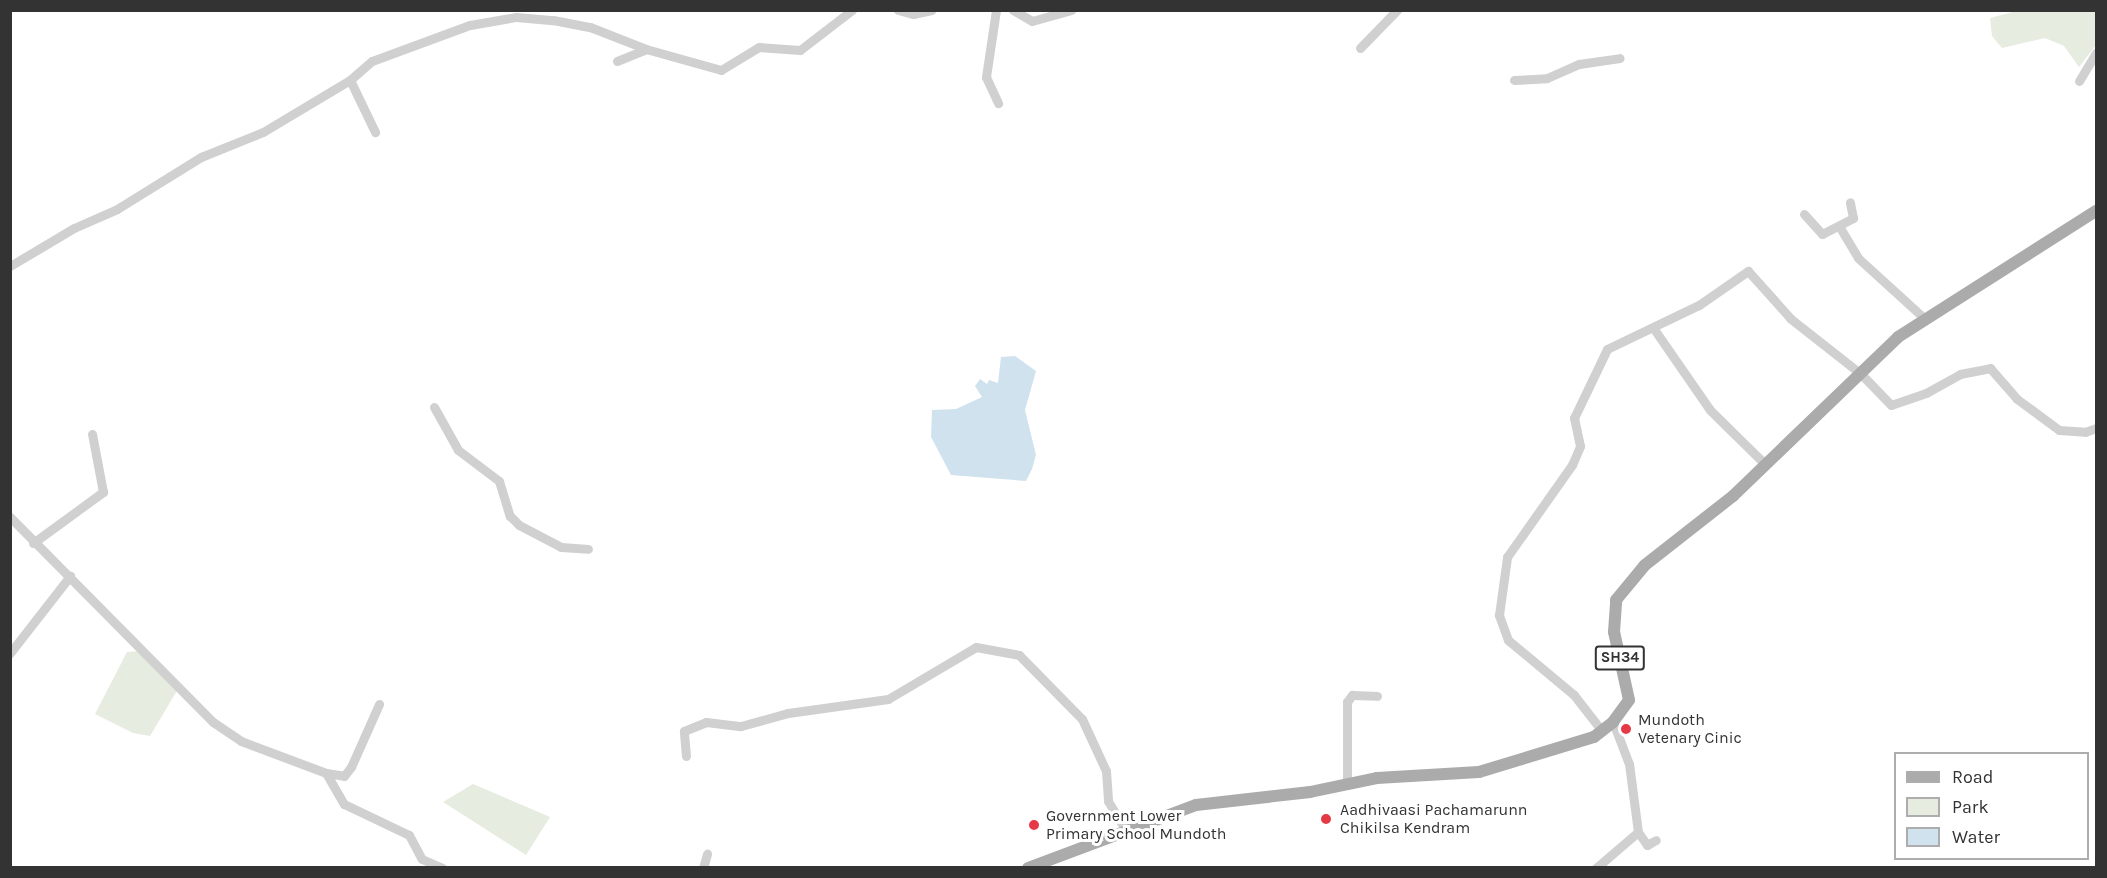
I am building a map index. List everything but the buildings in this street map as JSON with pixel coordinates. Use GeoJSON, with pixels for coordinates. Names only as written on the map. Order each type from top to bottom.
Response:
{"type":"FeatureCollection","features":[{"type":"Feature","properties":{"kind":"main road","name":"SH34"},"geometry":{"type":"LineString","coordinates":[[1028,867],[1125,829],[1196,805],[1377,778],[1479,772],[1602,731],[1613,722],[1629,700],[1614,632],[1616,600],[1645,565],[1733,496],[1898,337],[2097,211]]}},
{"type":"Feature","properties":{"kind":"street"},"geometry":{"type":"LineString","coordinates":[[10,266],[74,228],[117,209],[201,157],[262,132],[350,80],[372,61],[470,25],[516,17],[590,27],[646,49],[721,70],[759,47],[800,50],[852,10]]}},
{"type":"Feature","properties":{"kind":"street"},"geometry":{"type":"LineString","coordinates":[[898,10],[913,14],[932,10]]}},
{"type":"Feature","properties":{"kind":"street"},"geometry":{"type":"LineString","coordinates":[[996,10],[986,77],[998,103]]}},
{"type":"Feature","properties":{"kind":"street"},"geometry":{"type":"LineString","coordinates":[[1013,10],[1032,21],[1071,10]]}},
{"type":"Feature","properties":{"kind":"street"},"geometry":{"type":"LineString","coordinates":[[1360,48],[1397,10]]}},
{"type":"Feature","properties":{"kind":"street"},"geometry":{"type":"LineString","coordinates":[[617,61],[646,49]]}},
{"type":"Feature","properties":{"kind":"street"},"geometry":{"type":"LineString","coordinates":[[2079,81],[2097,53]]}},
{"type":"Feature","properties":{"kind":"street"},"geometry":{"type":"LineString","coordinates":[[1514,80],[1547,78],[1579,64],[1620,58]]}},
{"type":"Feature","properties":{"kind":"street"},"geometry":{"type":"LineString","coordinates":[[350,80],[375,132]]}},
{"type":"Feature","properties":{"kind":"street"},"geometry":{"type":"LineString","coordinates":[[1804,214],[1822,234],[1853,218],[1850,202]]}},
{"type":"Feature","properties":{"kind":"street"},"geometry":{"type":"LineString","coordinates":[[1839,226],[1864,265],[1925,319]]}},
{"type":"Feature","properties":{"kind":"street"},"geometry":{"type":"LineString","coordinates":[[1602,731],[1574,695],[1508,640],[1499,615],[1507,557],[1572,465],[1580,446],[1574,418],[1606,349],[1654,329],[1699,305],[1748,271],[1806,333],[1861,374],[1891,405],[1926,393],[1960,374],[1990,369],[2017,399],[2059,430],[2085,432],[2097,428]]}},
{"type":"Feature","properties":{"kind":"street"},"geometry":{"type":"LineString","coordinates":[[1654,329],[1710,410],[1766,465]]}},
{"type":"Feature","properties":{"kind":"street"},"geometry":{"type":"LineString","coordinates":[[434,407],[458,450],[499,481],[510,516],[519,525],[561,547],[588,549]]}},
{"type":"Feature","properties":{"kind":"street"},"geometry":{"type":"LineString","coordinates":[[33,543],[103,492],[92,434]]}},
{"type":"Feature","properties":{"kind":"street"},"geometry":{"type":"LineString","coordinates":[[10,517],[33,543],[70,576],[213,722],[241,741],[326,773],[344,776],[351,767],[379,704]]}},
{"type":"Feature","properties":{"kind":"street"},"geometry":{"type":"LineString","coordinates":[[10,653],[70,576]]}},
{"type":"Feature","properties":{"kind":"street"},"geometry":{"type":"LineString","coordinates":[[686,756],[684,731],[706,722],[741,726],[845,703],[888,699],[976,647],[1019,655],[1082,719],[1106,771],[1108,801],[1125,829]]}},
{"type":"Feature","properties":{"kind":"street"},"geometry":{"type":"LineString","coordinates":[[1347,784],[1347,702],[1352,695],[1377,696]]}},
{"type":"Feature","properties":{"kind":"street"},"geometry":{"type":"LineString","coordinates":[[1613,722],[1629,764],[1638,832],[1647,845],[1656,840]]}},
{"type":"Feature","properties":{"kind":"street"},"geometry":{"type":"LineString","coordinates":[[326,773],[344,804],[409,835],[422,859],[442,867]]}},
{"type":"Feature","properties":{"kind":"street"},"geometry":{"type":"LineString","coordinates":[[1596,867],[1638,832]]}},
{"type":"Feature","properties":{"kind":"street"},"geometry":{"type":"LineString","coordinates":[[702,867],[707,854]]}},
{"type":"Feature","properties":{"kind":"green space"},"geometry":{"type":"Polygon","coordinates":[[[2017,11],[2096,11],[2096,45],[2079,67],[2064,46],[2045,38],[2002,48],[1992,36],[1990,18],[2017,11]]]}},
{"type":"Feature","properties":{"kind":"green space"},"geometry":{"type":"Polygon","coordinates":[[[141,651],[178,689],[150,736],[133,733],[95,714],[127,652],[141,651]]]}},
{"type":"Feature","properties":{"kind":"green space"},"geometry":{"type":"Polygon","coordinates":[[[473,784],[550,817],[526,855],[443,802],[473,784]]]}},
{"type":"Feature","properties":{"kind":"water"},"geometry":{"type":"Polygon","coordinates":[[[1015,356],[1036,371],[1025,410],[1036,455],[1026,481],[951,475],[931,437],[932,410],[956,409],[982,397],[975,386],[980,379],[987,384],[989,380],[998,383],[1001,357],[1015,356]]]}},
{"type":"Feature","properties":{"kind":"place","name":"Mundoth Vetenary Cinic"},"geometry":{"type":"Point","coordinates":[1626,729]}},
{"type":"Feature","properties":{"kind":"place","name":"Aadhivaasi Pachamarunn Chikilsa Kendram"},"geometry":{"type":"Point","coordinates":[1326,819]}},
{"type":"Feature","properties":{"kind":"place","name":"Government Lower Primary School Mundoth"},"geometry":{"type":"Point","coordinates":[1034,825]}}]}
